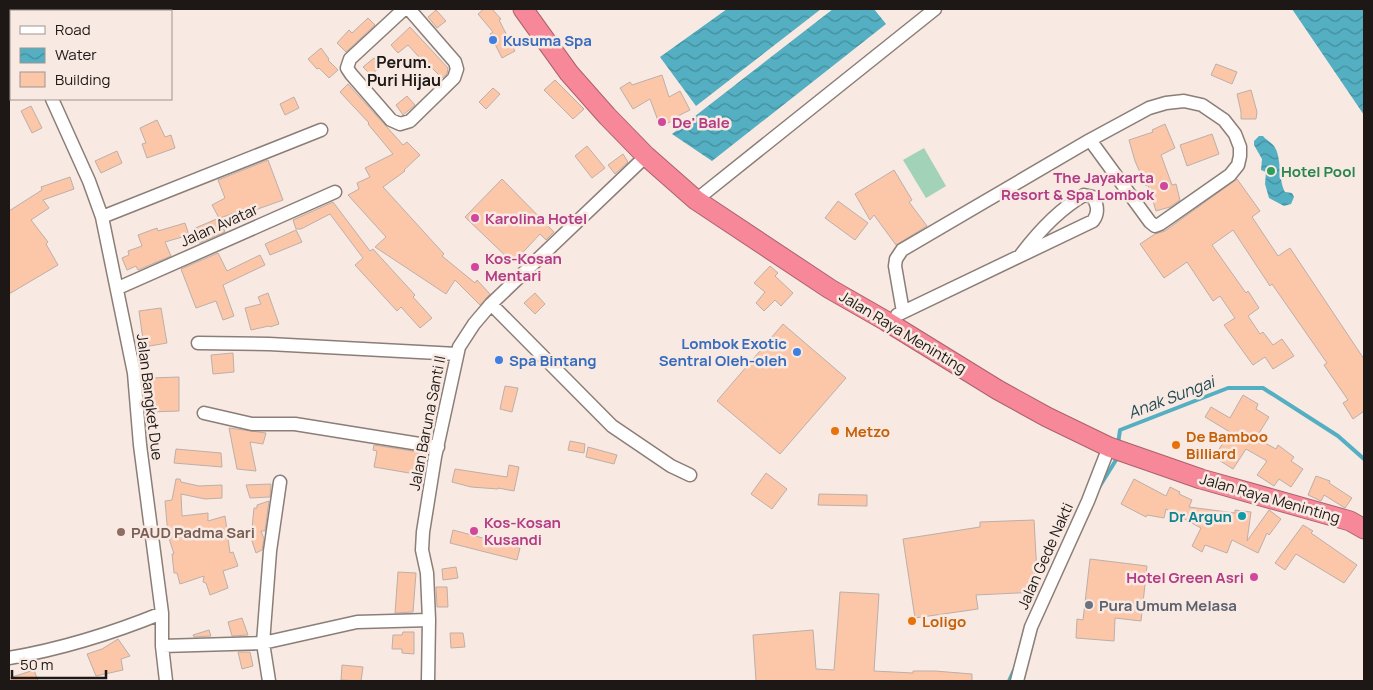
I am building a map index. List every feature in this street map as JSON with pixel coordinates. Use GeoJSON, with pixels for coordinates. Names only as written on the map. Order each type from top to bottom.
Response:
{"type":"FeatureCollection","features":[{"type":"Feature","properties":{"kind":"highway","name":"Jalan Raya Meninting"},"geometry":{"type":"LineString","coordinates":[[523,9],[569,73],[606,116],[646,156],[696,200],[830,289],[998,390],[1047,417],[1118,450],[1201,479],[1350,521],[1364,529]]}},
{"type":"Feature","properties":{"kind":"street"},"geometry":{"type":"LineString","coordinates":[[404,9],[350,59],[347,68],[391,120],[400,124],[410,121],[454,78],[457,69],[455,62],[408,9]]}},
{"type":"Feature","properties":{"kind":"street"},"geometry":{"type":"LineString","coordinates":[[696,200],[934,9]]}},
{"type":"Feature","properties":{"kind":"street","name":"Jalan Bangket Due"},"geometry":{"type":"LineString","coordinates":[[52,100],[89,181],[102,217],[118,288],[134,374],[140,445],[162,613],[162,646],[166,681]]}},
{"type":"Feature","properties":{"kind":"street"},"geometry":{"type":"LineString","coordinates":[[903,312],[895,266],[896,259],[902,250],[1090,140],[1158,105],[1175,101],[1202,105],[1224,120],[1235,134],[1240,147],[1240,156],[1238,165],[1230,175],[1156,226],[1150,222],[1090,140]]}},
{"type":"Feature","properties":{"kind":"street"},"geometry":{"type":"LineString","coordinates":[[102,217],[322,130]]}},
{"type":"Feature","properties":{"kind":"street","name":"Jalan Baruna Santi II"},"geometry":{"type":"LineString","coordinates":[[428,681],[429,620],[427,573],[422,550],[423,532],[438,447],[459,348],[474,324],[491,304],[646,156]]}},
{"type":"Feature","properties":{"kind":"street","name":"Jalan Avatar"},"geometry":{"type":"LineString","coordinates":[[118,288],[335,192]]}},
{"type":"Feature","properties":{"kind":"street"},"geometry":{"type":"LineString","coordinates":[[886,321],[1093,221],[1098,212],[1093,197],[1084,195],[1073,201],[1038,232],[1020,256]]}},
{"type":"Feature","properties":{"kind":"street"},"geometry":{"type":"LineString","coordinates":[[491,304],[612,426],[671,466],[690,475]]}},
{"type":"Feature","properties":{"kind":"street"},"geometry":{"type":"LineString","coordinates":[[198,343],[278,344],[457,354]]}},
{"type":"Feature","properties":{"kind":"street"},"geometry":{"type":"LineString","coordinates":[[204,413],[252,424],[295,424],[438,447]]}},
{"type":"Feature","properties":{"kind":"street","name":"Jalan Gede Nakti"},"geometry":{"type":"LineString","coordinates":[[1017,681],[1031,627],[1088,500],[1118,450]]}},
{"type":"Feature","properties":{"kind":"street"},"geometry":{"type":"LineString","coordinates":[[269,681],[263,643],[270,551],[280,482]]}},
{"type":"Feature","properties":{"kind":"street"},"geometry":{"type":"LineString","coordinates":[[9,658],[67,645],[134,625],[162,613]]}},
{"type":"Feature","properties":{"kind":"street"},"geometry":{"type":"LineString","coordinates":[[162,646],[263,643],[357,622],[429,620]]}},
{"type":"Feature","properties":{"kind":"green space"},"geometry":{"type":"Polygon","coordinates":[[[924,148],[946,186],[926,198],[903,160],[924,148]]]}},
{"type":"Feature","properties":{"kind":"water"},"geometry":{"type":"Polygon","coordinates":[[[727,9],[821,9],[696,106],[660,57],[727,9]]]}},
{"type":"Feature","properties":{"kind":"water"},"geometry":{"type":"Polygon","coordinates":[[[833,9],[874,9],[886,24],[712,161],[672,134],[833,9]]]}},
{"type":"Feature","properties":{"kind":"water"},"geometry":{"type":"Polygon","coordinates":[[[1292,9],[1364,9],[1364,115],[1292,9]]]}},
{"type":"Feature","properties":{"kind":"water","name":"Hotel Pool"},"geometry":{"type":"Polygon","coordinates":[[[1259,136],[1263,136],[1273,145],[1276,151],[1283,187],[1285,192],[1292,193],[1294,197],[1291,204],[1284,206],[1269,198],[1265,184],[1266,172],[1261,170],[1262,159],[1254,145],[1254,141],[1259,136]]]}},
{"type":"Feature","properties":{"kind":"building"},"geometry":{"type":"Polygon","coordinates":[[[484,9],[492,9],[501,19],[499,20],[515,51],[502,58],[490,34],[493,32],[478,14],[484,9]]]}},
{"type":"Feature","properties":{"kind":"building"},"geometry":{"type":"Polygon","coordinates":[[[436,10],[446,21],[437,28],[428,17],[436,10]]]}},
{"type":"Feature","properties":{"kind":"building"},"geometry":{"type":"Polygon","coordinates":[[[368,18],[375,25],[346,52],[337,43],[349,30],[352,33],[368,18]]]}},
{"type":"Feature","properties":{"kind":"building"},"geometry":{"type":"Polygon","coordinates":[[[410,27],[448,68],[447,74],[442,78],[431,67],[429,68],[408,45],[398,53],[391,45],[410,27]]]}},
{"type":"Feature","properties":{"kind":"building"},"geometry":{"type":"Polygon","coordinates":[[[321,48],[328,60],[338,70],[329,78],[308,59],[321,48]]]}},
{"type":"Feature","properties":{"kind":"building"},"geometry":{"type":"Polygon","coordinates":[[[374,58],[381,66],[371,75],[363,67],[374,58]]]}},
{"type":"Feature","properties":{"kind":"building"},"geometry":{"type":"Polygon","coordinates":[[[1216,64],[1237,72],[1232,84],[1211,75],[1216,64]]]}},
{"type":"Feature","properties":{"kind":"building"},"geometry":{"type":"Polygon","coordinates":[[[662,75],[669,97],[680,91],[690,110],[674,118],[675,120],[660,126],[650,99],[633,109],[620,88],[630,82],[632,85],[662,75]]]}},
{"type":"Feature","properties":{"kind":"building"},"geometry":{"type":"Polygon","coordinates":[[[555,80],[584,109],[573,119],[544,90],[555,80]]]}},
{"type":"Feature","properties":{"kind":"building"},"geometry":{"type":"Polygon","coordinates":[[[348,84],[403,145],[407,142],[420,155],[405,171],[383,187],[444,254],[442,256],[475,283],[477,280],[490,294],[480,305],[455,280],[446,294],[375,247],[386,237],[348,195],[359,189],[357,183],[370,177],[365,168],[393,154],[369,123],[340,92],[348,84]]]}},
{"type":"Feature","properties":{"kind":"building"},"geometry":{"type":"Polygon","coordinates":[[[493,88],[500,94],[486,109],[479,102],[493,88]]]}},
{"type":"Feature","properties":{"kind":"building"},"geometry":{"type":"Polygon","coordinates":[[[1251,90],[1257,112],[1256,119],[1241,119],[1237,94],[1251,90]]]}},
{"type":"Feature","properties":{"kind":"building"},"geometry":{"type":"Polygon","coordinates":[[[407,96],[415,105],[403,115],[396,105],[407,96]]]}},
{"type":"Feature","properties":{"kind":"building"},"geometry":{"type":"Polygon","coordinates":[[[294,97],[299,108],[285,115],[280,104],[294,97]]]}},
{"type":"Feature","properties":{"kind":"building"},"geometry":{"type":"Polygon","coordinates":[[[31,106],[42,128],[32,133],[21,111],[31,106]]]}},
{"type":"Feature","properties":{"kind":"building"},"geometry":{"type":"Polygon","coordinates":[[[157,120],[165,137],[171,135],[175,148],[147,158],[142,144],[146,143],[140,128],[157,120]]]}},
{"type":"Feature","properties":{"kind":"building"},"geometry":{"type":"Polygon","coordinates":[[[1165,124],[1175,148],[1161,155],[1172,185],[1176,184],[1180,200],[1170,207],[1156,211],[1148,185],[1146,186],[1135,161],[1129,140],[1153,132],[1152,130],[1165,124]]]}},
{"type":"Feature","properties":{"kind":"building"},"geometry":{"type":"Polygon","coordinates":[[[1212,134],[1219,154],[1187,166],[1180,145],[1212,134]]]}},
{"type":"Feature","properties":{"kind":"building"},"geometry":{"type":"Polygon","coordinates":[[[587,146],[605,168],[592,178],[575,156],[587,146]]]}},
{"type":"Feature","properties":{"kind":"building"},"geometry":{"type":"Polygon","coordinates":[[[117,151],[122,163],[101,173],[95,161],[117,151]]]}},
{"type":"Feature","properties":{"kind":"building"},"geometry":{"type":"Polygon","coordinates":[[[623,154],[628,162],[615,174],[608,165],[623,154]]]}},
{"type":"Feature","properties":{"kind":"building"},"geometry":{"type":"Polygon","coordinates":[[[268,160],[283,200],[255,210],[254,206],[220,218],[225,232],[199,243],[193,229],[219,218],[212,205],[225,198],[218,180],[268,160]]]}},
{"type":"Feature","properties":{"kind":"building"},"geometry":{"type":"Polygon","coordinates":[[[894,170],[912,200],[909,202],[927,226],[896,245],[874,215],[870,220],[855,194],[894,170]]]}},
{"type":"Feature","properties":{"kind":"building"},"geometry":{"type":"Polygon","coordinates":[[[70,177],[74,189],[43,200],[49,208],[31,220],[48,242],[46,244],[58,265],[9,294],[9,211],[42,190],[41,187],[70,177]]]}},
{"type":"Feature","properties":{"kind":"building"},"geometry":{"type":"Polygon","coordinates":[[[502,179],[554,232],[546,240],[540,234],[513,263],[465,217],[502,179]]]}},
{"type":"Feature","properties":{"kind":"building"},"geometry":{"type":"Polygon","coordinates":[[[1237,179],[1260,211],[1252,217],[1278,256],[1290,248],[1364,359],[1364,411],[1353,419],[1343,403],[1348,400],[1324,365],[1327,363],[1272,284],[1270,286],[1233,230],[1212,245],[1259,308],[1248,316],[1260,334],[1263,332],[1273,345],[1282,339],[1294,356],[1273,369],[1265,357],[1253,365],[1224,325],[1235,318],[1220,296],[1213,301],[1187,262],[1164,278],[1140,244],[1155,234],[1165,231],[1237,179]]]}},
{"type":"Feature","properties":{"kind":"building"},"geometry":{"type":"Polygon","coordinates":[[[838,201],[868,223],[855,240],[825,218],[838,201]]]}},
{"type":"Feature","properties":{"kind":"building"},"geometry":{"type":"Polygon","coordinates":[[[333,202],[370,251],[373,249],[415,295],[413,297],[432,318],[420,328],[401,307],[397,311],[355,265],[363,258],[330,214],[301,229],[296,229],[293,220],[333,202]]]}},
{"type":"Feature","properties":{"kind":"building"},"geometry":{"type":"Polygon","coordinates":[[[185,223],[189,235],[165,242],[171,256],[138,270],[136,266],[127,270],[122,258],[129,255],[128,251],[142,246],[138,235],[157,228],[158,231],[185,223]]]}},
{"type":"Feature","properties":{"kind":"building"},"geometry":{"type":"Polygon","coordinates":[[[296,230],[302,242],[270,255],[265,244],[296,230]]]}},
{"type":"Feature","properties":{"kind":"building"},"geometry":{"type":"Polygon","coordinates":[[[218,253],[227,271],[260,255],[265,265],[223,285],[234,316],[223,320],[216,301],[196,308],[181,269],[218,253]]]}},
{"type":"Feature","properties":{"kind":"building"},"geometry":{"type":"Polygon","coordinates":[[[770,266],[778,273],[775,276],[793,293],[781,306],[775,300],[764,311],[756,303],[765,292],[754,283],[770,266]]]}},
{"type":"Feature","properties":{"kind":"building"},"geometry":{"type":"Polygon","coordinates":[[[268,293],[279,324],[251,330],[245,308],[261,304],[258,297],[268,293]]]}},
{"type":"Feature","properties":{"kind":"building"},"geometry":{"type":"Polygon","coordinates":[[[535,293],[545,304],[535,314],[524,303],[535,293]]]}},
{"type":"Feature","properties":{"kind":"building"},"geometry":{"type":"Polygon","coordinates":[[[161,308],[167,343],[144,347],[139,311],[161,308]]]}},
{"type":"Feature","properties":{"kind":"building"},"geometry":{"type":"Polygon","coordinates":[[[783,324],[846,378],[780,454],[717,401],[783,324]]]}},
{"type":"Feature","properties":{"kind":"building"},"geometry":{"type":"Polygon","coordinates":[[[233,353],[234,372],[213,374],[211,355],[233,353]]]}},
{"type":"Feature","properties":{"kind":"building"},"geometry":{"type":"Polygon","coordinates":[[[179,377],[179,411],[150,412],[150,378],[179,377]]]}},
{"type":"Feature","properties":{"kind":"building"},"geometry":{"type":"Polygon","coordinates":[[[505,386],[518,388],[512,412],[500,409],[505,386]]]}},
{"type":"Feature","properties":{"kind":"building"},"geometry":{"type":"Polygon","coordinates":[[[1243,395],[1258,404],[1256,409],[1269,417],[1256,438],[1276,449],[1278,445],[1294,457],[1291,461],[1303,469],[1291,487],[1279,479],[1274,486],[1257,475],[1267,461],[1246,449],[1233,469],[1214,457],[1230,432],[1205,417],[1211,407],[1230,418],[1243,395]]]}},
{"type":"Feature","properties":{"kind":"building"},"geometry":{"type":"Polygon","coordinates":[[[229,428],[266,433],[263,444],[250,442],[256,471],[237,469],[229,428]]]}},
{"type":"Feature","properties":{"kind":"building"},"geometry":{"type":"Polygon","coordinates":[[[570,441],[585,444],[584,453],[568,450],[570,441]]]}},
{"type":"Feature","properties":{"kind":"building"},"geometry":{"type":"Polygon","coordinates":[[[374,445],[426,453],[421,475],[374,467],[377,451],[373,450],[374,445]]]}},
{"type":"Feature","properties":{"kind":"building"},"geometry":{"type":"Polygon","coordinates":[[[588,447],[617,455],[614,464],[586,457],[588,447]]]}},
{"type":"Feature","properties":{"kind":"building"},"geometry":{"type":"Polygon","coordinates":[[[176,449],[221,453],[222,467],[174,463],[176,449]]]}},
{"type":"Feature","properties":{"kind":"building"},"geometry":{"type":"Polygon","coordinates":[[[509,465],[519,467],[514,491],[498,488],[471,487],[452,482],[455,469],[507,477],[509,465]]]}},
{"type":"Feature","properties":{"kind":"building"},"geometry":{"type":"Polygon","coordinates":[[[766,473],[787,489],[772,509],[751,494],[766,473]]]}},
{"type":"Feature","properties":{"kind":"building"},"geometry":{"type":"Polygon","coordinates":[[[1316,476],[1330,481],[1329,483],[1352,498],[1345,508],[1324,495],[1321,501],[1308,495],[1316,476]]]}},
{"type":"Feature","properties":{"kind":"building"},"geometry":{"type":"Polygon","coordinates":[[[176,479],[199,486],[222,485],[222,498],[205,499],[181,494],[182,516],[208,513],[208,521],[225,516],[230,553],[233,552],[238,566],[223,571],[228,588],[210,595],[206,583],[203,582],[204,576],[180,584],[177,573],[174,573],[172,554],[174,554],[168,535],[165,501],[172,500],[176,479]]]}},
{"type":"Feature","properties":{"kind":"building"},"geometry":{"type":"Polygon","coordinates":[[[1134,479],[1166,496],[1170,487],[1180,492],[1179,494],[1192,500],[1189,507],[1235,513],[1235,510],[1251,512],[1247,541],[1269,510],[1281,519],[1269,535],[1267,533],[1258,553],[1232,540],[1227,553],[1205,545],[1202,552],[1192,546],[1201,528],[1166,509],[1164,518],[1147,515],[1146,517],[1121,504],[1134,479]]]}},
{"type":"Feature","properties":{"kind":"building"},"geometry":{"type":"Polygon","coordinates":[[[271,484],[270,497],[250,498],[246,485],[271,484]]]}},
{"type":"Feature","properties":{"kind":"building"},"geometry":{"type":"Polygon","coordinates":[[[819,494],[867,495],[867,506],[818,505],[819,494]]]}},
{"type":"Feature","properties":{"kind":"building"},"geometry":{"type":"Polygon","coordinates":[[[269,501],[265,531],[261,531],[264,539],[262,550],[256,553],[251,538],[254,508],[269,501]]]}},
{"type":"Feature","properties":{"kind":"building"},"geometry":{"type":"Polygon","coordinates":[[[1034,520],[1038,592],[976,595],[978,609],[915,618],[903,539],[980,527],[980,522],[1034,520]]]}},
{"type":"Feature","properties":{"kind":"building"},"geometry":{"type":"Polygon","coordinates":[[[1303,525],[1313,531],[1311,533],[1357,565],[1344,583],[1296,554],[1285,570],[1275,563],[1303,525]]]}},
{"type":"Feature","properties":{"kind":"building"},"geometry":{"type":"Polygon","coordinates":[[[453,530],[520,548],[517,560],[450,543],[453,530]]]}},
{"type":"Feature","properties":{"kind":"building"},"geometry":{"type":"Polygon","coordinates":[[[1090,559],[1147,566],[1141,621],[1115,618],[1114,641],[1076,638],[1077,619],[1083,620],[1090,559]]]}},
{"type":"Feature","properties":{"kind":"building"},"geometry":{"type":"Polygon","coordinates":[[[456,567],[458,578],[443,580],[442,569],[456,567]]]}},
{"type":"Feature","properties":{"kind":"building"},"geometry":{"type":"Polygon","coordinates":[[[398,572],[416,573],[413,612],[395,613],[398,572]]]}},
{"type":"Feature","properties":{"kind":"building"},"geometry":{"type":"Polygon","coordinates":[[[436,587],[447,587],[448,607],[437,607],[436,587]]]}},
{"type":"Feature","properties":{"kind":"building"},"geometry":{"type":"Polygon","coordinates":[[[840,592],[879,594],[874,671],[913,673],[913,671],[935,671],[972,674],[972,681],[756,681],[753,635],[813,630],[816,669],[834,670],[840,592]]]}},
{"type":"Feature","properties":{"kind":"building"},"geometry":{"type":"Polygon","coordinates":[[[242,618],[248,635],[232,636],[228,622],[242,618]]]}},
{"type":"Feature","properties":{"kind":"building"},"geometry":{"type":"Polygon","coordinates":[[[209,630],[211,636],[194,637],[193,635],[209,630]]]}},
{"type":"Feature","properties":{"kind":"building"},"geometry":{"type":"Polygon","coordinates":[[[403,632],[414,632],[414,654],[402,653],[402,649],[392,649],[393,635],[402,635],[403,632]]]}},
{"type":"Feature","properties":{"kind":"building"},"geometry":{"type":"Polygon","coordinates":[[[450,633],[463,633],[465,647],[451,648],[450,633]]]}},
{"type":"Feature","properties":{"kind":"building"},"geometry":{"type":"Polygon","coordinates":[[[118,639],[130,656],[121,659],[123,670],[96,676],[87,654],[102,649],[118,639]]]}},
{"type":"Feature","properties":{"kind":"building"},"geometry":{"type":"Polygon","coordinates":[[[238,652],[250,652],[253,666],[242,669],[238,652]]]}},
{"type":"Feature","properties":{"kind":"building"},"geometry":{"type":"Polygon","coordinates":[[[342,665],[363,667],[361,681],[341,680],[342,665]]]}},
{"type":"Feature","properties":{"kind":"building"},"geometry":{"type":"Polygon","coordinates":[[[34,670],[38,681],[9,681],[9,678],[34,670]]]}},
{"type":"Feature","properties":{"kind":"waterway","name":"Anak Sungai"},"geometry":{"type":"LineString","coordinates":[[1118,444],[1120,430],[1228,388],[1263,388],[1338,436],[1364,459]]}},
{"type":"Feature","properties":{"kind":"waterway","name":"Anak Sungai"},"geometry":{"type":"LineString","coordinates":[[1098,489],[1117,456]]}},
{"type":"Feature","properties":{"kind":"waterway","name":"Anak Sungai"},"geometry":{"type":"LineString","coordinates":[[1009,681],[1014,670]]}},
{"type":"Feature","properties":{"kind":"place","name":"Kusuma Spa"},"geometry":{"type":"Point","coordinates":[493,40]}},
{"type":"Feature","properties":{"kind":"place","name":"De' Bale"},"geometry":{"type":"Point","coordinates":[662,122]}},
{"type":"Feature","properties":{"kind":"place","name":"Hotel Pool"},"geometry":{"type":"Point","coordinates":[1271,171]}},
{"type":"Feature","properties":{"kind":"place","name":"The Jayakarta Resort & Spa Lombok"},"geometry":{"type":"Point","coordinates":[1164,186]}},
{"type":"Feature","properties":{"kind":"place","name":"Karolina Hotel"},"geometry":{"type":"Point","coordinates":[475,218]}},
{"type":"Feature","properties":{"kind":"place","name":"Kos-Kosan Mentari"},"geometry":{"type":"Point","coordinates":[475,267]}},
{"type":"Feature","properties":{"kind":"place","name":"Lombok Exotic Sentral Oleh-oleh"},"geometry":{"type":"Point","coordinates":[797,352]}},
{"type":"Feature","properties":{"kind":"place","name":"Spa Bintang"},"geometry":{"type":"Point","coordinates":[499,360]}},
{"type":"Feature","properties":{"kind":"place","name":"Metzo"},"geometry":{"type":"Point","coordinates":[835,431]}},
{"type":"Feature","properties":{"kind":"place","name":"De Bamboo Billiard"},"geometry":{"type":"Point","coordinates":[1176,445]}},
{"type":"Feature","properties":{"kind":"place","name":"Dr Argun"},"geometry":{"type":"Point","coordinates":[1242,516]}},
{"type":"Feature","properties":{"kind":"place","name":"Kos-Kosan Kusandi"},"geometry":{"type":"Point","coordinates":[474,531]}},
{"type":"Feature","properties":{"kind":"place","name":"PAUD Padma Sari"},"geometry":{"type":"Point","coordinates":[121,532]}},
{"type":"Feature","properties":{"kind":"place","name":"Hotel Green Asri"},"geometry":{"type":"Point","coordinates":[1254,577]}},
{"type":"Feature","properties":{"kind":"place","name":"Pura Umum Melasa"},"geometry":{"type":"Point","coordinates":[1089,605]}},
{"type":"Feature","properties":{"kind":"place","name":"Loligo"},"geometry":{"type":"Point","coordinates":[912,621]}},
{"type":"Feature","properties":{"kind":"district","name":"Perum. Puri Hijau"},"geometry":{"type":"Point","coordinates":[404,71]}}]}
